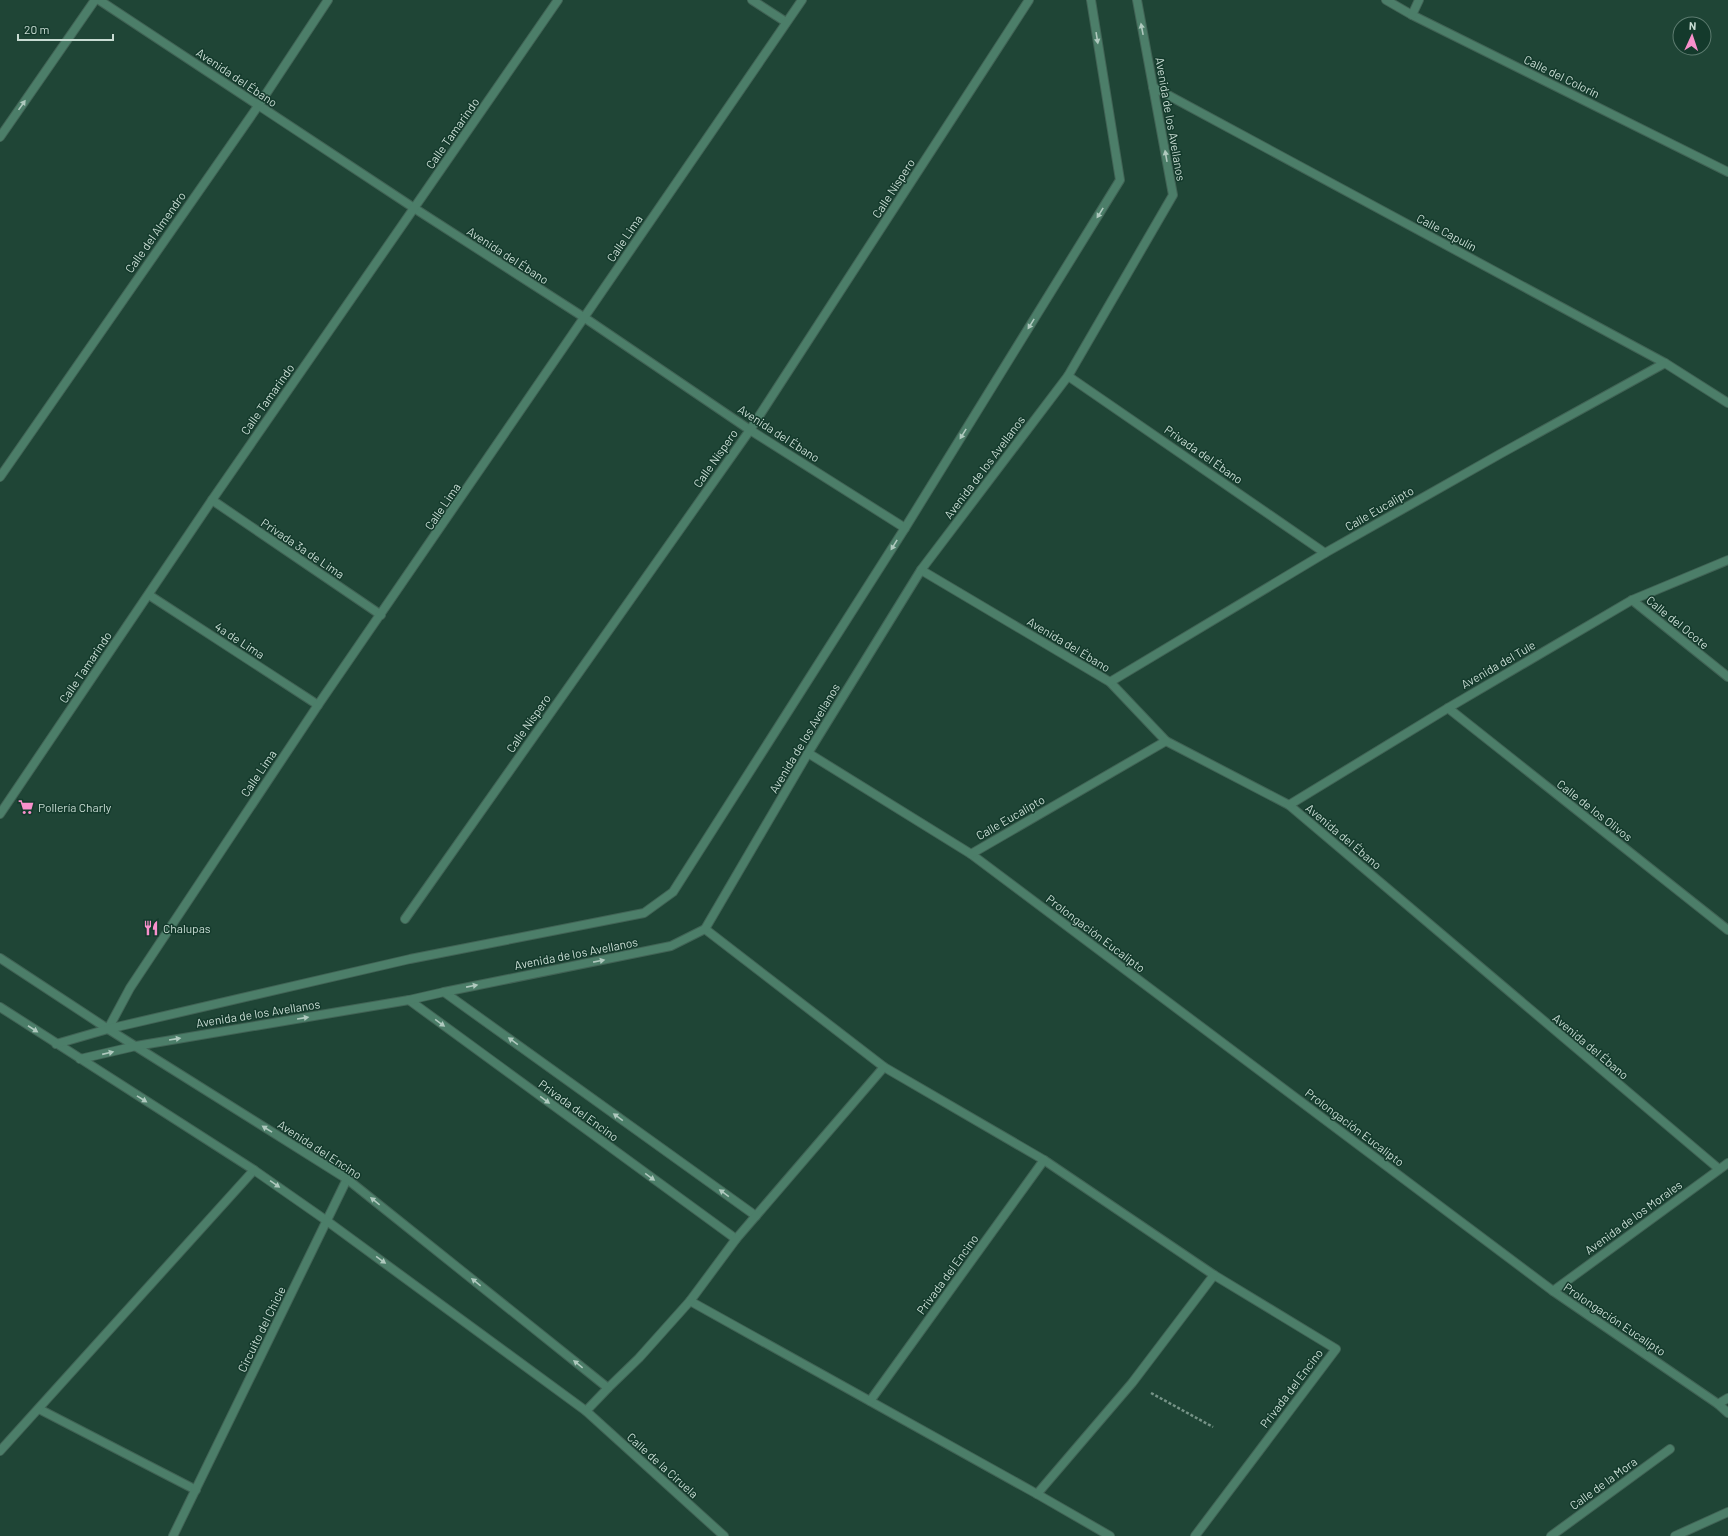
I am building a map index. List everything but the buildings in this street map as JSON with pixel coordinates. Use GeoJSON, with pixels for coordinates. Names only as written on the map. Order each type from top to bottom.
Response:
{"type":"FeatureCollection","features":[{"type":"Feature","properties":{"kind":"street"},"geometry":{"type":"LineString","coordinates":[[0,137],[95,0]]}},
{"type":"Feature","properties":{"kind":"street","name":"Avenida del Ébano"},"geometry":{"type":"LineString","coordinates":[[99,0],[258,106],[585,318],[750,430],[905,528]]}},
{"type":"Feature","properties":{"kind":"street","name":"Calle del Almendro"},"geometry":{"type":"LineString","coordinates":[[0,477],[258,106],[328,0]]}},
{"type":"Feature","properties":{"kind":"street","name":"Calle Tamarindo"},"geometry":{"type":"LineString","coordinates":[[0,814],[212,500],[558,0]]}},
{"type":"Feature","properties":{"kind":"street"},"geometry":{"type":"LineString","coordinates":[[752,0],[786,22]]}},
{"type":"Feature","properties":{"kind":"street","name":"Calle Lima"},"geometry":{"type":"LineString","coordinates":[[108,1029],[130,988],[318,705],[802,0]]}},
{"type":"Feature","properties":{"kind":"street","name":"Calle Níspero"},"geometry":{"type":"LineString","coordinates":[[405,919],[750,430],[1029,0]]}},
{"type":"Feature","properties":{"kind":"street","name":"Avenida de los Avellanos"},"geometry":{"type":"LineString","coordinates":[[56,1044],[108,1029],[410,959],[644,913],[673,892],[905,528],[1120,180],[1091,0]]}},
{"type":"Feature","properties":{"kind":"street","name":"Avenida de los Avellanos"},"geometry":{"type":"LineString","coordinates":[[80,1059],[136,1046],[409,1000],[672,946],[705,929],[808,753],[921,570],[1068,376],[1173,195],[1136,0]]}},
{"type":"Feature","properties":{"kind":"street","name":"Calle del Colorín"},"geometry":{"type":"LineString","coordinates":[[1386,0],[1412,15],[1728,172]]}},
{"type":"Feature","properties":{"kind":"street"},"geometry":{"type":"LineString","coordinates":[[1412,15],[1419,0]]}},
{"type":"Feature","properties":{"kind":"street","name":"Calle Capulín"},"geometry":{"type":"LineString","coordinates":[[1153,87],[1665,363],[1728,403]]}},
{"type":"Feature","properties":{"kind":"street","name":"Calle Eucalipto"},"geometry":{"type":"LineString","coordinates":[[1110,682],[1326,553],[1500,454],[1665,363]]}},
{"type":"Feature","properties":{"kind":"street","name":"Privada del Ébano"},"geometry":{"type":"LineString","coordinates":[[1068,376],[1326,553]]}},
{"type":"Feature","properties":{"kind":"street","name":"Privada 3a de Lima"},"geometry":{"type":"LineString","coordinates":[[212,500],[381,615]]}},
{"type":"Feature","properties":{"kind":"street","name":"Avenida del Tule"},"geometry":{"type":"LineString","coordinates":[[1289,805],[1448,708],[1632,600],[1728,560]]}},
{"type":"Feature","properties":{"kind":"street","name":"Avenida del Ébano"},"geometry":{"type":"LineString","coordinates":[[921,570],[1110,682],[1166,741],[1289,805],[1719,1169]]}},
{"type":"Feature","properties":{"kind":"street","name":"4a de Lima"},"geometry":{"type":"LineString","coordinates":[[149,595],[318,705]]}},
{"type":"Feature","properties":{"kind":"street","name":"Calle del Ocote"},"geometry":{"type":"LineString","coordinates":[[1632,600],[1728,677]]}},
{"type":"Feature","properties":{"kind":"street","name":"Calle de los Olivos"},"geometry":{"type":"LineString","coordinates":[[1448,708],[1728,930]]}},
{"type":"Feature","properties":{"kind":"street","name":"Calle Eucalipto"},"geometry":{"type":"LineString","coordinates":[[808,753],[971,854],[1166,741]]}},
{"type":"Feature","properties":{"kind":"street","name":"Prolongación Eucalipto"},"geometry":{"type":"LineString","coordinates":[[971,854],[1553,1291],[1718,1404],[1728,1413]]}},
{"type":"Feature","properties":{"kind":"street","name":"Privada del Encino"},"geometry":{"type":"LineString","coordinates":[[705,929],[884,1066],[1044,1160],[1214,1275],[1336,1349],[1195,1536]]}},
{"type":"Feature","properties":{"kind":"street","name":"Avenida del Encino"},"geometry":{"type":"LineString","coordinates":[[0,958],[108,1029],[347,1179],[608,1388]]}},
{"type":"Feature","properties":{"kind":"street","name":"Privada del Encino"},"geometry":{"type":"LineString","coordinates":[[444,992],[756,1216]]}},
{"type":"Feature","properties":{"kind":"street","name":"Privada del Encino"},"geometry":{"type":"LineString","coordinates":[[409,1000],[736,1239]]}},
{"type":"Feature","properties":{"kind":"street"},"geometry":{"type":"LineString","coordinates":[[0,1007],[254,1170],[327,1220],[586,1411],[639,1358],[690,1301],[736,1239],[884,1066]]}},
{"type":"Feature","properties":{"kind":"street","name":"Privada del Encino"},"geometry":{"type":"LineString","coordinates":[[870,1401],[1044,1160]]}},
{"type":"Feature","properties":{"kind":"street","name":"Avenida de los Morales"},"geometry":{"type":"LineString","coordinates":[[1553,1291],[1728,1163]]}},
{"type":"Feature","properties":{"kind":"street"},"geometry":{"type":"LineString","coordinates":[[0,1451],[254,1170]]}},
{"type":"Feature","properties":{"kind":"street","name":"Circuito del Chicle"},"geometry":{"type":"LineString","coordinates":[[173,1536],[347,1179]]}},
{"type":"Feature","properties":{"kind":"street"},"geometry":{"type":"LineString","coordinates":[[1037,1494],[1132,1383],[1214,1275]]}},
{"type":"Feature","properties":{"kind":"street"},"geometry":{"type":"LineString","coordinates":[[690,1301],[1110,1536]]}},
{"type":"Feature","properties":{"kind":"street"},"geometry":{"type":"LineString","coordinates":[[1718,1404],[1728,1398]]}},
{"type":"Feature","properties":{"kind":"street"},"geometry":{"type":"LineString","coordinates":[[39,1409],[196,1490]]}},
{"type":"Feature","properties":{"kind":"street","name":"Calle de la Ciruela"},"geometry":{"type":"LineString","coordinates":[[586,1411],[724,1536]]}},
{"type":"Feature","properties":{"kind":"street","name":"Calle de la Mora"},"geometry":{"type":"LineString","coordinates":[[1551,1536],[1670,1449]]}},
{"type":"Feature","properties":{"kind":"street"},"geometry":{"type":"LineString","coordinates":[[1675,1536],[1728,1512]]}},
{"type":"Feature","properties":{"kind":"path"},"geometry":{"type":"LineString","coordinates":[[1132,1383],[1213,1428]]}},
{"type":"Feature","properties":{"kind":"place","name":"Pollería Charly"},"geometry":{"type":"Point","coordinates":[26,807]}},
{"type":"Feature","properties":{"kind":"place","name":"Chalupas"},"geometry":{"type":"Point","coordinates":[151,928]}}]}
